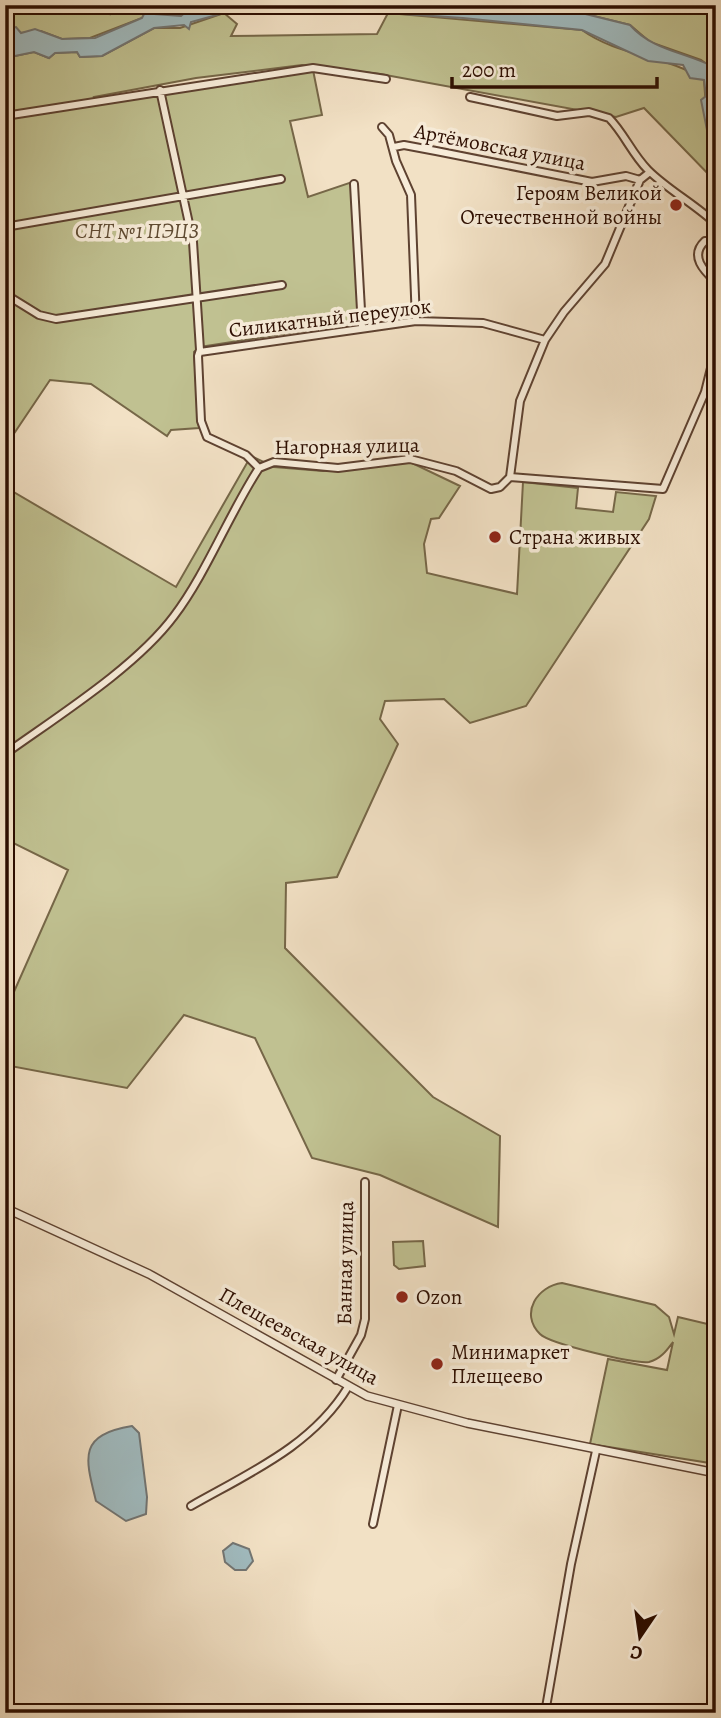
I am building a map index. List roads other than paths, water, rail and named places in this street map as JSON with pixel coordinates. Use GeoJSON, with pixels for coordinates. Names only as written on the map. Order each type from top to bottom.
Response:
{"type":"FeatureCollection","features":[{"type":"Feature","properties":{"kind":"street"},"geometry":{"type":"LineString","coordinates":[[5,116],[313,68],[386,79]]}},
{"type":"Feature","properties":{"kind":"street"},"geometry":{"type":"LineString","coordinates":[[5,754],[121,668],[163,629],[183,602],[259,468],[246,455],[207,437],[201,421],[200,352],[192,242],[160,90]]}},
{"type":"Feature","properties":{"kind":"street"},"geometry":{"type":"LineString","coordinates":[[470,97],[557,116],[589,112],[609,118],[632,153],[650,172],[693,203],[716,224]]}},
{"type":"Feature","properties":{"kind":"street"},"geometry":{"type":"LineString","coordinates":[[382,127],[394,147],[396,162],[411,195],[416,321]]}},
{"type":"Feature","properties":{"kind":"street","name":"Артёмовская улица"},"geometry":{"type":"LineString","coordinates":[[394,147],[415,147],[592,182],[626,176],[640,180]]}},
{"type":"Feature","properties":{"kind":"street"},"geometry":{"type":"LineString","coordinates":[[650,172],[640,180],[605,264],[564,312],[545,340],[520,401],[510,477],[663,489],[705,392],[716,348]]}},
{"type":"Feature","properties":{"kind":"street"},"geometry":{"type":"LineString","coordinates":[[5,227],[281,179]]}},
{"type":"Feature","properties":{"kind":"street"},"geometry":{"type":"LineString","coordinates":[[354,184],[362,328]]}},
{"type":"Feature","properties":{"kind":"street"},"geometry":{"type":"LineString","coordinates":[[716,243],[705,241],[698,253],[699,263],[716,282]]}},
{"type":"Feature","properties":{"kind":"street"},"geometry":{"type":"LineString","coordinates":[[5,293],[39,315],[56,319],[282,285]]}},
{"type":"Feature","properties":{"kind":"street","name":"Силикатный переулок"},"geometry":{"type":"LineString","coordinates":[[200,352],[416,321],[483,323],[545,340]]}},
{"type":"Feature","properties":{"kind":"street","name":"Нагорная улица"},"geometry":{"type":"LineString","coordinates":[[259,468],[274,462],[338,468],[410,458],[456,471],[491,489],[500,487],[510,477]]}},
{"type":"Feature","properties":{"kind":"street","name":"Банная улица"},"geometry":{"type":"LineString","coordinates":[[336,1380],[361,1335],[365,1319],[365,1182]]}},
{"type":"Feature","properties":{"kind":"street","name":"Плещеевская улица"},"geometry":{"type":"LineString","coordinates":[[5,1208],[138,1268],[348,1387],[398,1405],[596,1451],[716,1473]]}},
{"type":"Feature","properties":{"kind":"street"},"geometry":{"type":"LineString","coordinates":[[191,1506],[290,1450],[320,1425],[348,1387]]}},
{"type":"Feature","properties":{"kind":"street"},"geometry":{"type":"LineString","coordinates":[[373,1524],[398,1405]]}},
{"type":"Feature","properties":{"kind":"street"},"geometry":{"type":"LineString","coordinates":[[545,1713],[571,1564],[596,1451]]}},
{"type":"Feature","properties":{"kind":"water"},"geometry":{"type":"Polygon","coordinates":[[[119,5],[155,5],[155,14],[181,16],[188,10],[184,5],[549,5],[630,25],[658,45],[712,66],[716,71],[716,144],[708,135],[701,100],[706,96],[704,80],[690,78],[683,65],[648,61],[582,30],[388,13],[265,11],[224,13],[191,22],[189,29],[184,25],[154,28],[102,56],[80,57],[77,52],[55,53],[49,58],[34,52],[5,58],[5,29],[16,27],[21,33],[35,29],[62,39],[95,38],[142,18],[144,14],[141,10],[112,14],[119,5]]]}},
{"type":"Feature","properties":{"kind":"water"},"geometry":{"type":"Polygon","coordinates":[[[132,1426],[139,1433],[147,1497],[146,1514],[126,1521],[96,1501],[88,1460],[94,1442],[102,1435],[132,1426]]]}},
{"type":"Feature","properties":{"kind":"water"},"geometry":{"type":"Polygon","coordinates":[[[233,1543],[249,1549],[253,1561],[246,1570],[235,1570],[225,1562],[223,1551],[233,1543]]]}},
{"type":"Feature","properties":{"kind":"place","name":"Героям Великой Отечественной войны"},"geometry":{"type":"Point","coordinates":[676,205]}},
{"type":"Feature","properties":{"kind":"place","name":"Страна живых"},"geometry":{"type":"Point","coordinates":[495,537]}},
{"type":"Feature","properties":{"kind":"place","name":"Ozon"},"geometry":{"type":"Point","coordinates":[402,1297]}},
{"type":"Feature","properties":{"kind":"place","name":"Минимаркет Плещеево"},"geometry":{"type":"Point","coordinates":[437,1364]}},
{"type":"Feature","properties":{"kind":"park label","name":"СНТ №1 ПЭЦЗ"},"geometry":{"type":"Point","coordinates":[137,231]}}]}
